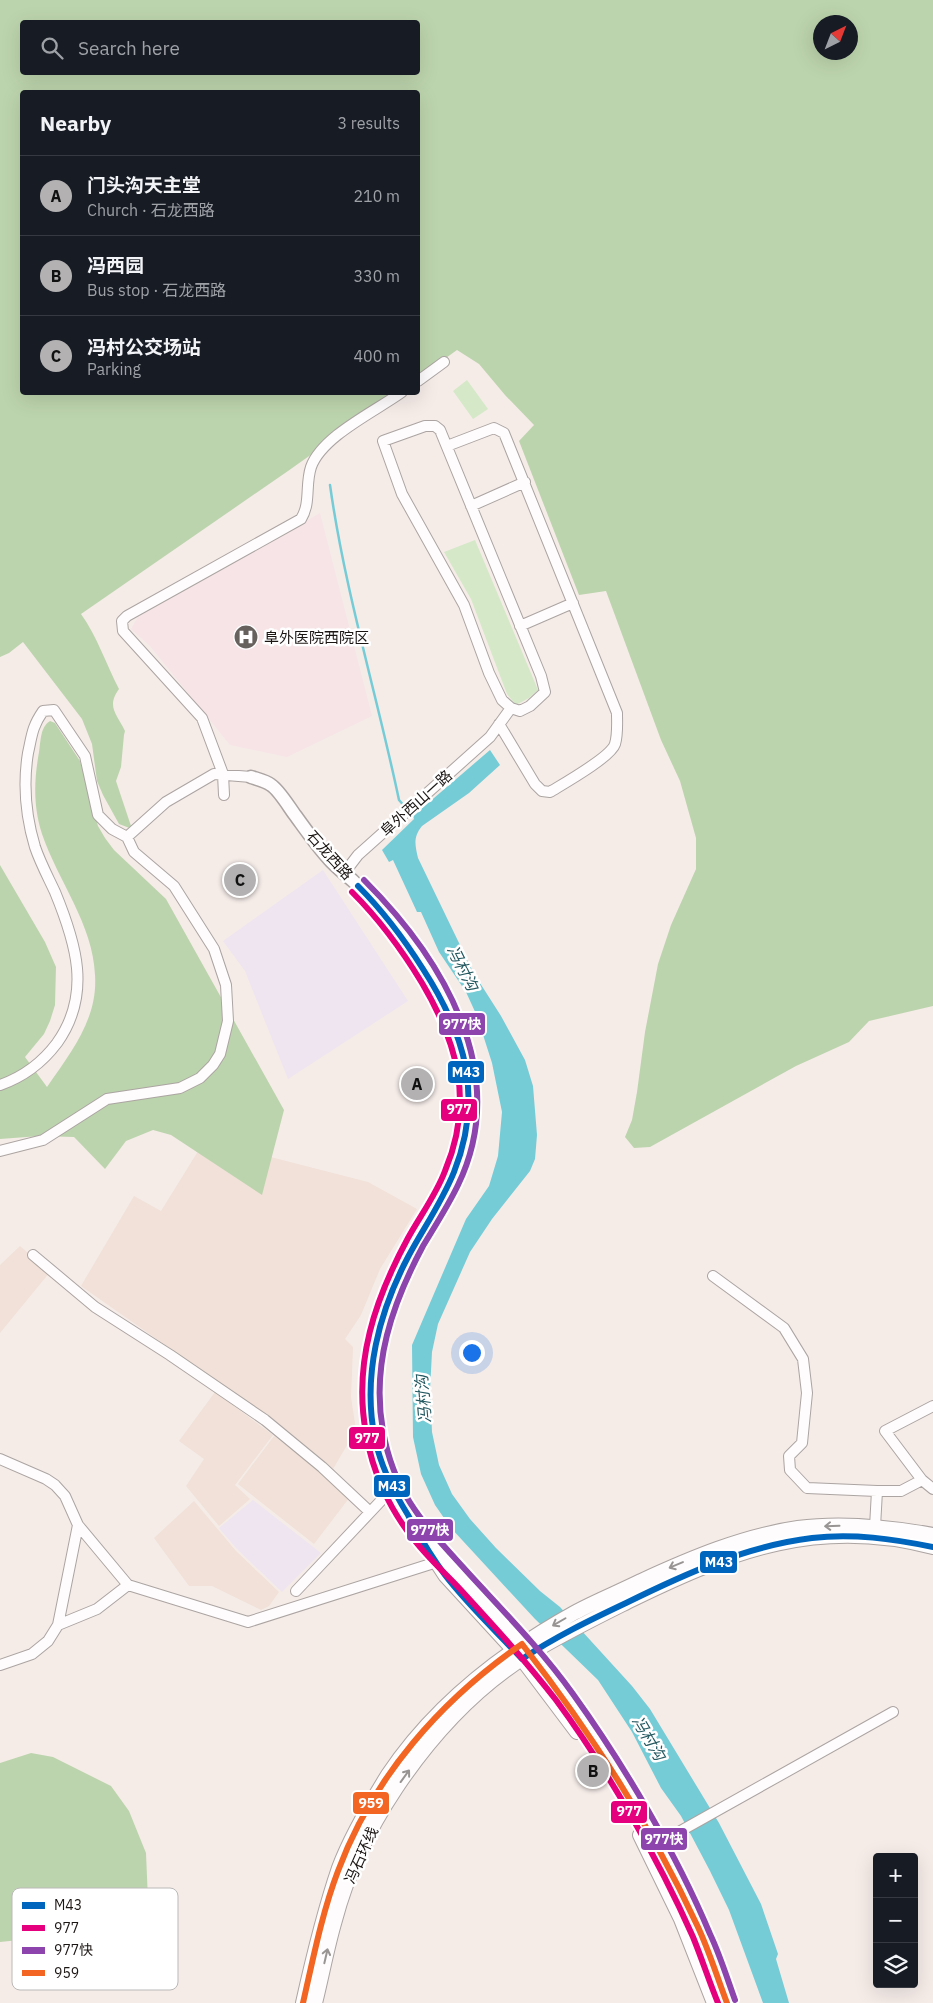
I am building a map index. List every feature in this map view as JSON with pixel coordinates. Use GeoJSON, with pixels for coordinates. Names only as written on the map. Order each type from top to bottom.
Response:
{"type":"FeatureCollection","features":[{"type":"Feature","properties":{"kind":"main road","name":"石龙西路"},"geometry":{"type":"LineString","coordinates":[[413,1525],[445,1575],[522,1651]]}},
{"type":"Feature","properties":{"kind":"main road","name":"石龙西路"},"geometry":{"type":"LineString","coordinates":[[413,1525],[522,1651],[600,1765],[652,1847],[698,1926],[726,2003]]}},
{"type":"Feature","properties":{"kind":"main road","name":"冯石环线"},"geometry":{"type":"LineString","coordinates":[[303,2003],[319,1935],[339,1869],[358,1828],[387,1777],[411,1745],[440,1713],[485,1672],[522,1651],[552,1642],[581,1617],[673,1566],[733,1543],[769,1533],[798,1528],[838,1525],[875,1527],[933,1535]]}},
{"type":"Feature","properties":{"kind":"main road","name":"冯石环线"},"geometry":{"type":"LineString","coordinates":[[315,2003],[335,1918],[366,1841],[395,1790],[439,1732],[541,1632],[704,1566],[778,1542],[857,1536],[902,1540],[933,1547]]}},
{"type":"Feature","properties":{"kind":"main road","name":"石龙西路"},"geometry":{"type":"LineString","coordinates":[[652,1847],[714,2003]]}},
{"type":"Feature","properties":{"kind":"street"},"geometry":{"type":"LineString","coordinates":[[420,380],[444,362]]}},
{"type":"Feature","properties":{"kind":"street"},"geometry":{"type":"LineString","coordinates":[[224,795],[223,774],[202,718],[123,631],[122,621],[127,616],[301,519],[308,504],[307,484],[311,467],[320,453],[351,424],[397,395]]}},
{"type":"Feature","properties":{"kind":"street"},"geometry":{"type":"LineString","coordinates":[[425,426],[435,426],[440,430],[471,506],[541,676],[544,692],[530,706],[520,711],[511,708],[502,700],[489,673],[464,605],[402,494],[383,441],[425,426]]}},
{"type":"Feature","properties":{"kind":"street"},"geometry":{"type":"LineString","coordinates":[[447,446],[494,428],[504,432],[617,713],[618,732],[614,746],[604,757],[550,792],[542,790],[535,784],[499,724]]}},
{"type":"Feature","properties":{"kind":"street"},"geometry":{"type":"LineString","coordinates":[[471,506],[525,482]]}},
{"type":"Feature","properties":{"kind":"street"},"geometry":{"type":"LineString","coordinates":[[520,626],[573,603]]}},
{"type":"Feature","properties":{"kind":"street","name":"阜外西山一路"},"geometry":{"type":"LineString","coordinates":[[345,872],[358,855],[490,737],[511,708]]}},
{"type":"Feature","properties":{"kind":"street"},"geometry":{"type":"LineString","coordinates":[[0,1085],[22,1076],[54,1047],[72,1016],[77,994],[78,962],[55,893],[35,845],[26,792],[26,765],[34,724],[43,711],[54,710],[85,756],[98,816],[112,829],[127,837],[134,852],[174,886],[214,949],[226,985],[228,1021],[220,1054],[213,1065],[200,1078],[180,1088],[107,1099],[43,1140],[0,1151]]}},
{"type":"Feature","properties":{"kind":"street"},"geometry":{"type":"LineString","coordinates":[[127,837],[166,802],[214,774],[251,777]]}},
{"type":"Feature","properties":{"kind":"street","name":"石龙西路"},"geometry":{"type":"LineString","coordinates":[[251,777],[271,785],[330,860],[377,904],[405,941],[433,985],[458,1035],[468,1082],[468,1106],[465,1129],[454,1172],[402,1269],[382,1315],[374,1342],[370,1379],[371,1408],[382,1464],[392,1489],[413,1525]]}},
{"type":"Feature","properties":{"kind":"street"},"geometry":{"type":"LineString","coordinates":[[33,1255],[96,1307],[264,1420],[322,1467],[370,1512]]}},
{"type":"Feature","properties":{"kind":"street"},"geometry":{"type":"LineString","coordinates":[[713,1276],[784,1328],[803,1359],[807,1393],[802,1443],[789,1456],[790,1470],[807,1488],[878,1492],[901,1491],[922,1480]]}},
{"type":"Feature","properties":{"kind":"street"},"geometry":{"type":"LineString","coordinates":[[933,1406],[885,1431],[922,1480],[933,1490]]}},
{"type":"Feature","properties":{"kind":"street"},"geometry":{"type":"LineString","coordinates":[[0,1460],[56,1485],[65,1496],[78,1525],[128,1585],[248,1622],[437,1562]]}},
{"type":"Feature","properties":{"kind":"street"},"geometry":{"type":"LineString","coordinates":[[296,1590],[392,1489]]}},
{"type":"Feature","properties":{"kind":"street"},"geometry":{"type":"LineString","coordinates":[[875,1527],[878,1492]]}},
{"type":"Feature","properties":{"kind":"street"},"geometry":{"type":"LineString","coordinates":[[0,1665],[32,1654],[48,1641],[58,1625],[78,1525]]}},
{"type":"Feature","properties":{"kind":"street"},"geometry":{"type":"LineString","coordinates":[[58,1625],[98,1609],[128,1585]]}},
{"type":"Feature","properties":{"kind":"street"},"geometry":{"type":"LineString","coordinates":[[652,1847],[893,1712]]}},
{"type":"Feature","properties":{"kind":"shaded area","name":"阜外医院西院区"},"geometry":{"type":"Polygon","coordinates":[[[320,513],[372,716],[287,757],[230,745],[150,646],[131,629],[138,617],[320,513]]]}},
{"type":"Feature","properties":{"kind":"shaded area"},"geometry":{"type":"Polygon","coordinates":[[[323,870],[408,1001],[288,1079],[245,971],[223,941],[323,870]]]}},
{"type":"Feature","properties":{"kind":"shaded area"},"geometry":{"type":"Polygon","coordinates":[[[205,1140],[368,1182],[417,1209],[380,1269],[361,1315],[345,1339],[353,1347],[351,1397],[356,1430],[333,1469],[268,1417],[81,1286],[134,1196],[161,1211],[205,1140]]]}},
{"type":"Feature","properties":{"kind":"shaded area"},"geometry":{"type":"Polygon","coordinates":[[[20,1246],[50,1272],[0,1333],[0,1265],[20,1246]]]}},
{"type":"Feature","properties":{"kind":"shaded area"},"geometry":{"type":"Polygon","coordinates":[[[215,1392],[273,1435],[235,1485],[250,1499],[219,1526],[186,1486],[204,1459],[179,1441],[215,1392]]]}},
{"type":"Feature","properties":{"kind":"shaded area"},"geometry":{"type":"Polygon","coordinates":[[[274,1436],[324,1474],[350,1497],[314,1544],[238,1484],[274,1436]]]}},
{"type":"Feature","properties":{"kind":"shaded area"},"geometry":{"type":"Polygon","coordinates":[[[253,1500],[321,1553],[282,1592],[237,1549],[219,1528],[253,1500]]]}},
{"type":"Feature","properties":{"kind":"shaded area"},"geometry":{"type":"Polygon","coordinates":[[[194,1501],[236,1551],[279,1592],[269,1606],[261,1610],[212,1586],[189,1586],[154,1538],[194,1501]]]}},
{"type":"Feature","properties":{"kind":"green space"},"geometry":{"type":"Polygon","coordinates":[[[0,0],[933,0],[933,1006],[869,1021],[849,1042],[796,1066],[650,1147],[634,1148],[625,1137],[632,1120],[645,1032],[658,964],[671,925],[696,869],[696,838],[680,781],[661,740],[606,591],[579,595],[519,441],[534,425],[479,364],[457,350],[420,377],[420,90],[20,90],[20,395],[395,395],[81,614],[97,641],[119,689],[115,695],[113,706],[125,731],[121,767],[116,781],[132,829],[119,824],[103,795],[97,781],[92,744],[82,719],[23,642],[9,653],[0,657],[0,0]]]}},
{"type":"Feature","properties":{"kind":"green space"},"geometry":{"type":"Polygon","coordinates":[[[467,380],[488,409],[473,419],[453,391],[467,380]]]}},
{"type":"Feature","properties":{"kind":"green space"},"geometry":{"type":"Polygon","coordinates":[[[475,540],[538,690],[529,698],[516,705],[507,694],[471,599],[444,552],[475,540]]]}},
{"type":"Feature","properties":{"kind":"green space"},"geometry":{"type":"Polygon","coordinates":[[[50,721],[55,723],[80,761],[98,826],[105,838],[114,850],[166,899],[284,1110],[262,1195],[171,1135],[153,1130],[126,1141],[105,1169],[74,1137],[40,1136],[0,1139],[0,865],[45,942],[56,967],[55,1005],[50,1021],[44,1034],[25,1057],[47,1087],[74,1048],[81,1034],[92,1006],[95,991],[93,956],[88,938],[82,920],[42,834],[37,813],[35,783],[37,762],[44,727],[50,721]]]}},
{"type":"Feature","properties":{"kind":"green space"},"geometry":{"type":"Polygon","coordinates":[[[31,1753],[53,1757],[111,1786],[129,1811],[146,1853],[147,1888],[12,1888],[12,1941],[0,1942],[0,1763],[31,1753]]]}},
{"type":"Feature","properties":{"kind":"water","name":"冯村沟"},"geometry":{"type":"Polygon","coordinates":[[[490,750],[500,765],[469,793],[422,826],[417,834],[416,845],[418,858],[473,972],[501,1016],[525,1060],[533,1086],[537,1135],[535,1159],[530,1171],[492,1219],[470,1252],[438,1324],[432,1352],[430,1390],[432,1432],[439,1465],[452,1494],[470,1519],[496,1548],[540,1591],[560,1607],[632,1686],[650,1709],[719,1823],[761,1904],[778,1954],[776,1959],[789,2003],[763,2003],[729,1910],[710,1871],[681,1816],[661,1788],[632,1732],[598,1680],[535,1619],[451,1528],[435,1505],[421,1474],[413,1437],[412,1345],[466,1219],[489,1186],[498,1156],[502,1112],[492,1063],[477,1016],[466,992],[439,952],[421,912],[417,912],[393,860],[389,862],[382,850],[414,819],[413,816],[490,750]]]}},
{"type":"Feature","properties":{"kind":"waterway"},"geometry":{"type":"LineString","coordinates":[[330,485],[344,565],[399,800],[406,808]]}},
{"type":"Feature","properties":{"kind":"transit line","name":"977快"},"geometry":{"type":"LineString","coordinates":[[364,880],[393,911],[420,945],[443,982],[461,1020],[473,1060],[477,1101],[473,1143],[458,1185],[412,1268],[402,1290],[387,1336],[382,1359],[380,1406],[383,1431],[389,1455],[405,1494],[428,1528],[549,1663],[573,1694],[611,1750],[648,1810],[681,1872],[714,1942],[735,2000]]}},
{"type":"Feature","properties":{"kind":"transit line","name":"M43"},"geometry":{"type":"LineString","coordinates":[[358,886],[385,915],[401,936],[438,993],[450,1017],[466,1066],[468,1117],[463,1144],[449,1183],[408,1257],[389,1300],[381,1322],[376,1345],[372,1368],[371,1392],[371,1415],[375,1439],[388,1478],[430,1553],[463,1597],[522,1659],[573,1629],[671,1582],[716,1563],[763,1547],[812,1538],[843,1536],[888,1539],[933,1547]]}},
{"type":"Feature","properties":{"kind":"transit line","name":"977"},"geometry":{"type":"LineString","coordinates":[[352,892],[372,913],[398,947],[435,1006],[453,1051],[460,1097],[459,1121],[454,1146],[445,1171],[396,1261],[377,1308],[370,1332],[362,1382],[366,1433],[372,1461],[389,1501],[412,1537],[533,1671],[556,1700],[613,1784],[648,1845],[679,1907],[693,1937],[718,2003]]}},
{"type":"Feature","properties":{"kind":"transit line","name":"959"},"geometry":{"type":"LineString","coordinates":[[303,2003],[318,1936],[332,1887],[353,1837],[370,1804],[390,1773],[437,1716],[492,1666],[522,1644],[595,1745],[639,1815],[679,1887],[697,1925],[727,2003]]}},
{"type":"Feature","properties":{"kind":"place","name":"阜外医院西院区"},"geometry":{"type":"Point","coordinates":[246,637]}},
{"type":"Feature","properties":{"kind":"place","name":"冯村公交场站"},"geometry":{"type":"Point","coordinates":[240,880]}},
{"type":"Feature","properties":{"kind":"place","name":"门头沟天主堂"},"geometry":{"type":"Point","coordinates":[417,1084]}},
{"type":"Feature","properties":{"kind":"place","name":"冯西园"},"geometry":{"type":"Point","coordinates":[593,1771]}}]}
